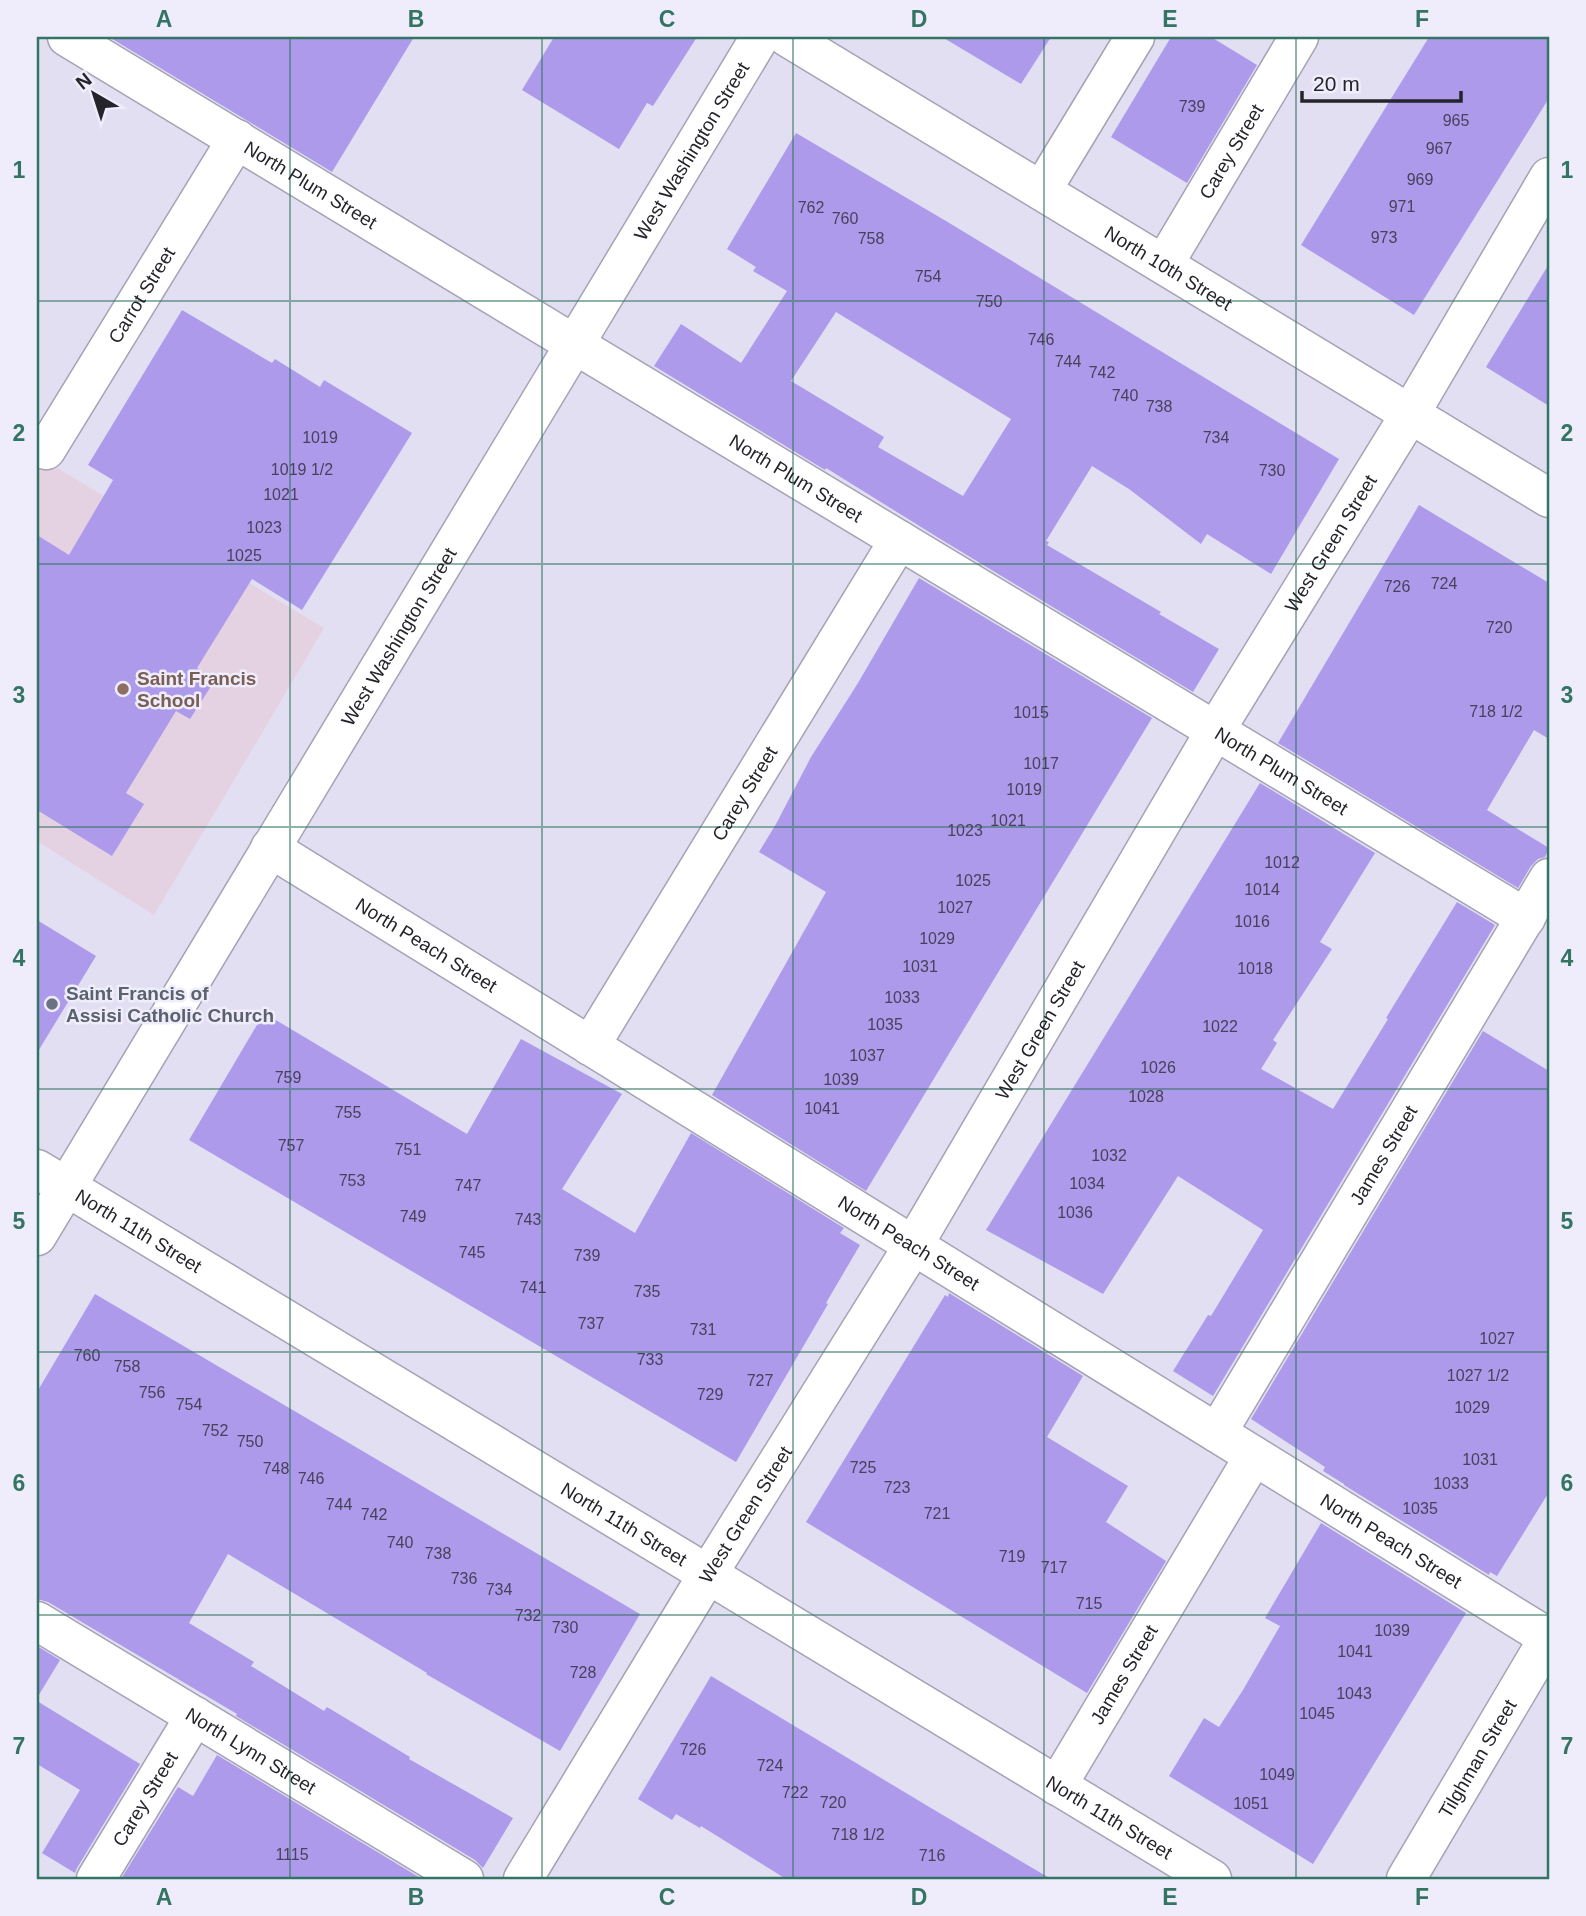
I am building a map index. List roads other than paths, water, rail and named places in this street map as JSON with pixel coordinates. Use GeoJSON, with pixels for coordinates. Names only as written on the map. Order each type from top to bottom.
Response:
{"type":"FeatureCollection","features":[{"type":"Feature","properties":{"kind":"street","name":"North Plum Street"},"geometry":{"type":"LineString","coordinates":[[67,37],[1526,918]]}},
{"type":"Feature","properties":{"kind":"street","name":"West Washington Street"},"geometry":{"type":"LineString","coordinates":[[37,1236],[52,1178],[270,848],[760,37]]}},
{"type":"Feature","properties":{"kind":"street","name":"North 10th Street"},"geometry":{"type":"LineString","coordinates":[[787,37],[1549,498]]}},
{"type":"Feature","properties":{"kind":"street"},"geometry":{"type":"LineString","coordinates":[[1042,190],[1135,37]]}},
{"type":"Feature","properties":{"kind":"street","name":"Carey Street"},"geometry":{"type":"LineString","coordinates":[[1164,264],[1299,37]]}},
{"type":"Feature","properties":{"kind":"street","name":"Carrot Street"},"geometry":{"type":"LineString","coordinates":[[46,450],[237,139]]}},
{"type":"Feature","properties":{"kind":"street","name":"West Green Street"},"geometry":{"type":"LineString","coordinates":[[523,1879],[708,1574],[913,1245],[1215,731],[1410,414],[1549,177]]}},
{"type":"Feature","properties":{"kind":"street","name":"Carey Street"},"geometry":{"type":"LineString","coordinates":[[590,1046],[899,540]]}},
{"type":"Feature","properties":{"kind":"street","name":"North Peach Street"},"geometry":{"type":"LineString","coordinates":[[270,848],[1549,1637]]}},
{"type":"Feature","properties":{"kind":"street","name":"James Street"},"geometry":{"type":"LineString","coordinates":[[1217,1433],[1549,878]]}},
{"type":"Feature","properties":{"kind":"street","name":"North 11th Street"},"geometry":{"type":"LineString","coordinates":[[52,1178],[1212,1879]]}},
{"type":"Feature","properties":{"kind":"street","name":"James Street"},"geometry":{"type":"LineString","coordinates":[[1056,1786],[1254,1456]]}},
{"type":"Feature","properties":{"kind":"street","name":"North Lynn Street"},"geometry":{"type":"LineString","coordinates":[[37,1621],[464,1879]]}},
{"type":"Feature","properties":{"kind":"street","name":"Tilghman Street"},"geometry":{"type":"LineString","coordinates":[[1406,1879],[1549,1637]]}},
{"type":"Feature","properties":{"kind":"street","name":"Carey Street"},"geometry":{"type":"LineString","coordinates":[[96,1879],[195,1716]]}},
{"type":"Feature","properties":{"kind":"place","name":"Saint Francis School"},"geometry":{"type":"Point","coordinates":[123,689]}},
{"type":"Feature","properties":{"kind":"place","name":"Saint Francis of Assisi Catholic Church"},"geometry":{"type":"Point","coordinates":[52,1004]}}]}
